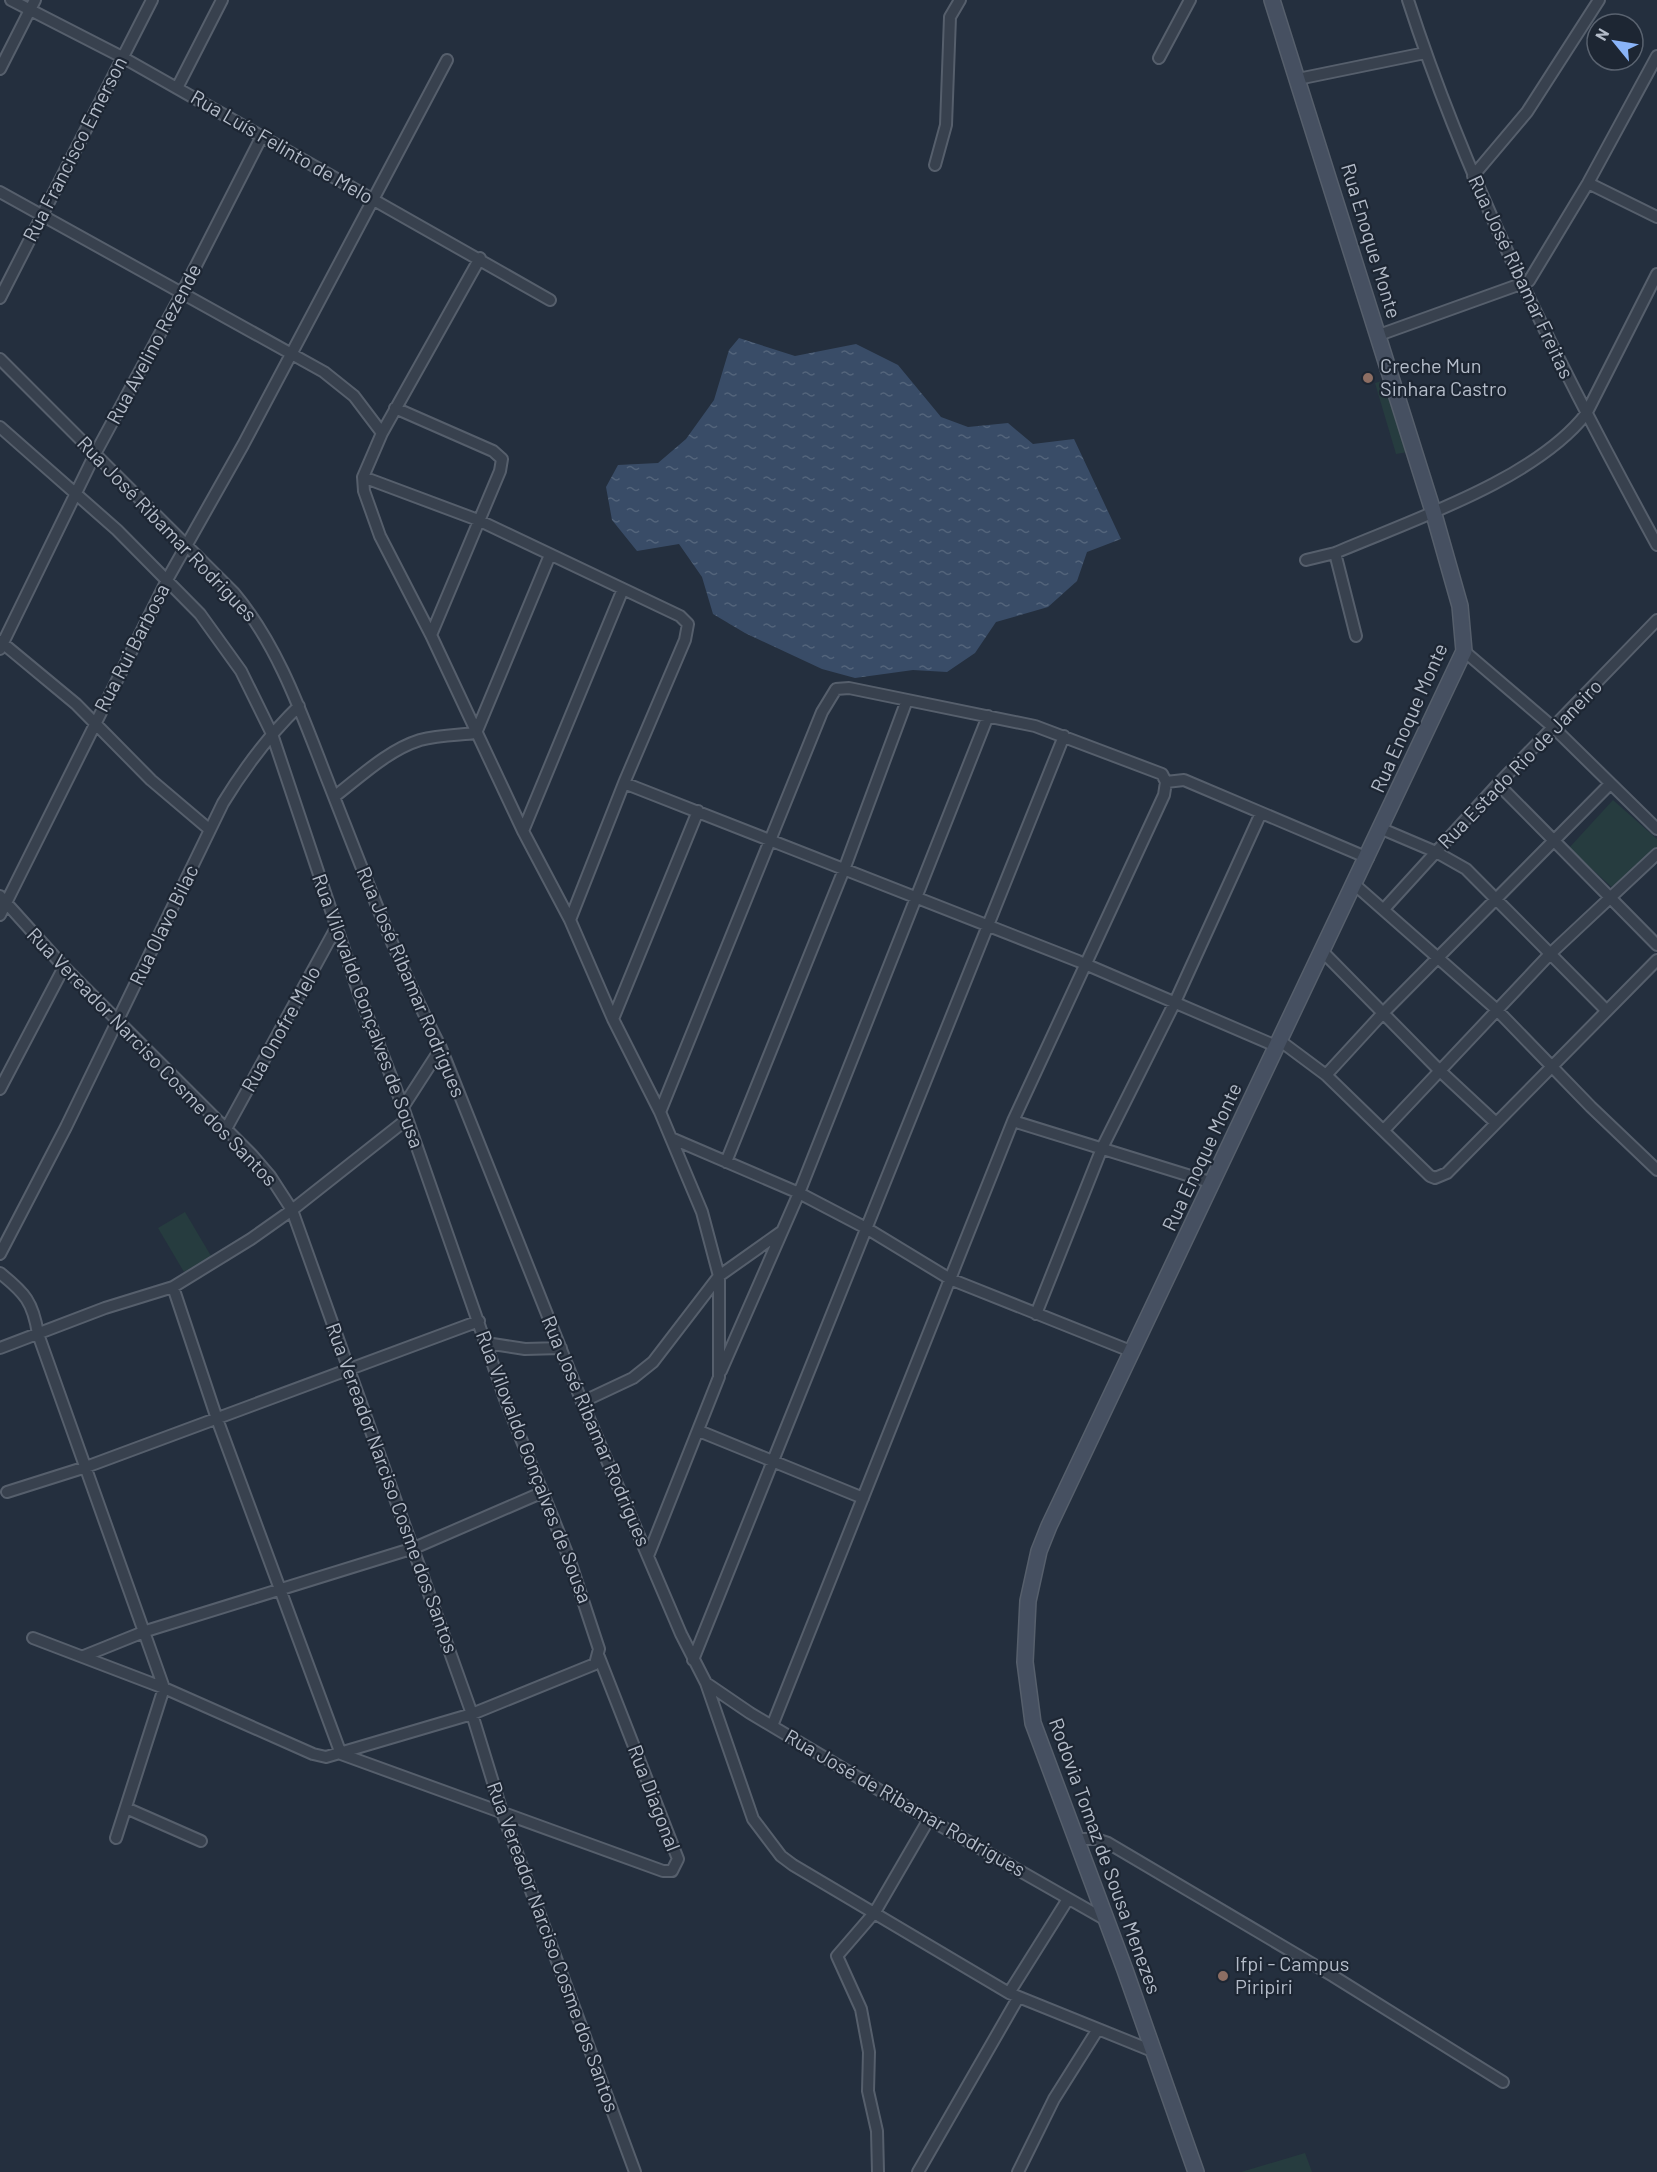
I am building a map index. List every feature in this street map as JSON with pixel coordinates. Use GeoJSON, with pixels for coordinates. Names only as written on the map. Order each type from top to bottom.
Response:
{"type":"FeatureCollection","features":[{"type":"Feature","properties":{"kind":"main road","name":"Rua Enoque Monte"},"geometry":{"type":"LineString","coordinates":[[1132,1352],[1382,829],[1464,651],[1460,606],[1433,511],[1299,79],[1272,0]]}},
{"type":"Feature","properties":{"kind":"main road","name":"Rodovia Tomaz de Sousa Menezes"},"geometry":{"type":"LineString","coordinates":[[1132,1352],[1039,1551],[1028,1601],[1025,1662],[1033,1723],[1155,2052],[1196,2172]]}},
{"type":"Feature","properties":{"kind":"street","name":"Rua Luís Felinto de Melo"},"geometry":{"type":"LineString","coordinates":[[11,0],[33,5],[550,300]]}},
{"type":"Feature","properties":{"kind":"street","name":"Rua Francisco Emerson"},"geometry":{"type":"LineString","coordinates":[[0,298],[39,216],[152,0]]}},
{"type":"Feature","properties":{"kind":"street"},"geometry":{"type":"LineString","coordinates":[[177,88],[222,0]]}},
{"type":"Feature","properties":{"kind":"street"},"geometry":{"type":"LineString","coordinates":[[935,165],[946,125],[950,17],[960,0]]}},
{"type":"Feature","properties":{"kind":"street"},"geometry":{"type":"LineString","coordinates":[[1159,58],[1190,0]]}},
{"type":"Feature","properties":{"kind":"street","name":"Rua José Ribamar Freitas"},"geometry":{"type":"LineString","coordinates":[[1408,0],[1425,53],[1473,176],[1522,284],[1586,414],[1657,544]]}},
{"type":"Feature","properties":{"kind":"street"},"geometry":{"type":"LineString","coordinates":[[1473,176],[1527,112],[1599,0]]}},
{"type":"Feature","properties":{"kind":"street"},"geometry":{"type":"LineString","coordinates":[[0,69],[33,5]]}},
{"type":"Feature","properties":{"kind":"street"},"geometry":{"type":"LineString","coordinates":[[1299,79],[1425,53]]}},
{"type":"Feature","properties":{"kind":"street"},"geometry":{"type":"LineString","coordinates":[[1379,335],[1522,284],[1533,276],[1588,183],[1657,56]]}},
{"type":"Feature","properties":{"kind":"street","name":"Rua Rui Barbosa"},"geometry":{"type":"LineString","coordinates":[[0,915],[3,899],[168,578],[187,548],[447,60]]}},
{"type":"Feature","properties":{"kind":"street","name":"Rua Avelino Rezende"},"geometry":{"type":"LineString","coordinates":[[1,645],[95,454],[182,293],[262,135]]}},
{"type":"Feature","properties":{"kind":"street"},"geometry":{"type":"LineString","coordinates":[[1588,183],[1657,217]]}},
{"type":"Feature","properties":{"kind":"street"},"geometry":{"type":"LineString","coordinates":[[0,192],[39,216],[340,382],[366,409],[382,433]]}},
{"type":"Feature","properties":{"kind":"street"},"geometry":{"type":"LineString","coordinates":[[480,258],[382,433],[363,477],[364,491],[380,536],[431,635],[523,831],[570,920],[613,1019],[660,1113],[702,1212],[719,1276],[719,1377]]}},
{"type":"Feature","properties":{"kind":"street"},"geometry":{"type":"LineString","coordinates":[[1306,560],[1335,553],[1503,479],[1534,461],[1572,432],[1586,414],[1657,274]]}},
{"type":"Feature","properties":{"kind":"street","name":"Rua José Ribamar Rodrigues"},"geometry":{"type":"LineString","coordinates":[[0,359],[234,593],[253,615],[299,706],[390,937],[441,1048],[582,1402],[693,1660],[706,1683],[753,1819],[768,1841],[781,1856],[793,1865],[1013,1995],[1155,2052]]}},
{"type":"Feature","properties":{"kind":"street"},"geometry":{"type":"LineString","coordinates":[[395,408],[501,456],[500,471],[431,635]]}},
{"type":"Feature","properties":{"kind":"street","name":"Rua Vilovaldo Gonçalves de Sousa"},"geometry":{"type":"LineString","coordinates":[[0,427],[168,578],[224,644],[241,671],[272,734],[336,928],[403,1107],[541,1493],[591,1620],[599,1657]]}},
{"type":"Feature","properties":{"kind":"street"},"geometry":{"type":"LineString","coordinates":[[363,477],[478,520],[680,615],[686,620],[689,630],[624,783],[570,920]]}},
{"type":"Feature","properties":{"kind":"street"},"geometry":{"type":"LineString","coordinates":[[1335,553],[1356,636]]}},
{"type":"Feature","properties":{"kind":"street"},"geometry":{"type":"LineString","coordinates":[[476,733],[550,555]]}},
{"type":"Feature","properties":{"kind":"street"},"geometry":{"type":"LineString","coordinates":[[523,831],[623,589]]}},
{"type":"Feature","properties":{"kind":"street","name":"Rua Estado Rio de Janeiro"},"geometry":{"type":"LineString","coordinates":[[1384,909],[1498,784],[1657,620]]}},
{"type":"Feature","properties":{"kind":"street"},"geometry":{"type":"LineString","coordinates":[[1,645],[94,721],[151,780],[210,830]]}},
{"type":"Feature","properties":{"kind":"street"},"geometry":{"type":"LineString","coordinates":[[1464,651],[1554,728],[1657,829]]}},
{"type":"Feature","properties":{"kind":"street"},"geometry":{"type":"LineString","coordinates":[[660,1113],[771,839],[831,695],[836,690],[849,688],[988,716],[1064,736],[1158,771],[1166,782],[1164,795],[1013,1122],[772,1726]]}},
{"type":"Feature","properties":{"kind":"street"},"geometry":{"type":"LineString","coordinates":[[726,1162],[845,867],[907,700]]}},
{"type":"Feature","properties":{"kind":"street","name":"Rua Olavo Bilac"},"geometry":{"type":"LineString","coordinates":[[0,1254],[66,1127],[210,830],[242,772],[272,734],[299,706]]}},
{"type":"Feature","properties":{"kind":"street"},"geometry":{"type":"LineString","coordinates":[[648,1557],[719,1377],[799,1193],[988,716]]}},
{"type":"Feature","properties":{"kind":"street"},"geometry":{"type":"LineString","coordinates":[[334,797],[396,751],[410,744],[421,740],[476,733]]}},
{"type":"Feature","properties":{"kind":"street"},"geometry":{"type":"LineString","coordinates":[[693,1660],[1064,736]]}},
{"type":"Feature","properties":{"kind":"street"},"geometry":{"type":"LineString","coordinates":[[1166,782],[1184,780],[1368,858]]}},
{"type":"Feature","properties":{"kind":"street"},"geometry":{"type":"LineString","coordinates":[[624,783],[845,867],[1278,1043],[1326,1075],[1435,1178],[1447,1173],[1657,960]]}},
{"type":"Feature","properties":{"kind":"street"},"geometry":{"type":"LineString","coordinates":[[1326,1075],[1553,838],[1610,783]]}},
{"type":"Feature","properties":{"kind":"street"},"geometry":{"type":"LineString","coordinates":[[1498,784],[1657,945]]}},
{"type":"Feature","properties":{"kind":"street"},"geometry":{"type":"LineString","coordinates":[[613,1019],[698,812]]}},
{"type":"Feature","properties":{"kind":"street"},"geometry":{"type":"LineString","coordinates":[[1036,1314],[1102,1148],[1175,1002],[1261,813]]}},
{"type":"Feature","properties":{"kind":"street"},"geometry":{"type":"LineString","coordinates":[[1382,829],[1436,852],[1466,870],[1606,1010]]}},
{"type":"Feature","properties":{"kind":"street"},"geometry":{"type":"LineString","coordinates":[[1384,1130],[1550,954],[1657,854]]}},
{"type":"Feature","properties":{"kind":"street"},"geometry":{"type":"LineString","coordinates":[[1354,884],[1496,1010],[1657,1170]]}},
{"type":"Feature","properties":{"kind":"street","name":"Rua Vereador Narciso Cosme dos Santos"},"geometry":{"type":"LineString","coordinates":[[3,899],[117,1022],[270,1176],[292,1210],[472,1714],[502,1815],[635,2172]]}},
{"type":"Feature","properties":{"kind":"street","name":"Rua Onofre Melo"},"geometry":{"type":"LineString","coordinates":[[226,1130],[336,928]]}},
{"type":"Feature","properties":{"kind":"street"},"geometry":{"type":"LineString","coordinates":[[1323,952],[1439,1070],[1496,1123]]}},
{"type":"Feature","properties":{"kind":"street"},"geometry":{"type":"LineString","coordinates":[[0,1089],[64,967]]}},
{"type":"Feature","properties":{"kind":"street"},"geometry":{"type":"LineString","coordinates":[[403,1107],[441,1048]]}},
{"type":"Feature","properties":{"kind":"street"},"geometry":{"type":"LineString","coordinates":[[0,1348],[105,1308],[173,1287],[251,1239],[292,1210],[406,1120]]}},
{"type":"Feature","properties":{"kind":"street"},"geometry":{"type":"LineString","coordinates":[[1013,1122],[1213,1183]]}},
{"type":"Feature","properties":{"kind":"street"},"geometry":{"type":"LineString","coordinates":[[671,1138],[799,1193],[866,1228],[950,1279],[1132,1352]]}},
{"type":"Feature","properties":{"kind":"street"},"geometry":{"type":"LineString","coordinates":[[582,1402],[633,1378],[653,1362],[719,1276],[782,1232]]}},
{"type":"Feature","properties":{"kind":"street"},"geometry":{"type":"LineString","coordinates":[[0,1274],[24,1293],[35,1315],[39,1334],[146,1631],[164,1688],[116,1838]]}},
{"type":"Feature","properties":{"kind":"street"},"geometry":{"type":"LineString","coordinates":[[173,1287],[217,1419],[341,1754],[502,1815]]}},
{"type":"Feature","properties":{"kind":"street"},"geometry":{"type":"LineString","coordinates":[[7,1492],[86,1467],[350,1371],[478,1321]]}},
{"type":"Feature","properties":{"kind":"street"},"geometry":{"type":"LineString","coordinates":[[486,1343],[525,1349],[561,1348]]}},
{"type":"Feature","properties":{"kind":"street"},"geometry":{"type":"LineString","coordinates":[[699,1431],[863,1498]]}},
{"type":"Feature","properties":{"kind":"street"},"geometry":{"type":"LineString","coordinates":[[84,1656],[146,1631],[280,1592],[414,1548],[541,1493]]}},
{"type":"Feature","properties":{"kind":"street"},"geometry":{"type":"LineString","coordinates":[[33,1638],[164,1688],[314,1754],[326,1757],[472,1714],[584,1669],[595,1664],[599,1657]]}},
{"type":"Feature","properties":{"kind":"street","name":"Rua Diagonal"},"geometry":{"type":"LineString","coordinates":[[502,1815],[663,1871],[672,1871],[678,1863],[599,1657]]}},
{"type":"Feature","properties":{"kind":"street","name":"Rua José de Ribamar Rodrigues"},"geometry":{"type":"LineString","coordinates":[[706,1683],[772,1726],[1106,1920]]}},
{"type":"Feature","properties":{"kind":"street"},"geometry":{"type":"LineString","coordinates":[[126,1808],[201,1841]]}},
{"type":"Feature","properties":{"kind":"street"},"geometry":{"type":"LineString","coordinates":[[878,2172],[876,2131],[868,2091],[869,2052],[861,2009],[837,1956],[875,1912],[929,1819]]}},
{"type":"Feature","properties":{"kind":"street"},"geometry":{"type":"LineString","coordinates":[[1075,1839],[1096,1839],[1108,1843],[1333,1976],[1503,2082]]}},
{"type":"Feature","properties":{"kind":"street"},"geometry":{"type":"LineString","coordinates":[[918,2172],[1013,1995],[1068,1899]]}},
{"type":"Feature","properties":{"kind":"street"},"geometry":{"type":"LineString","coordinates":[[1018,2172],[1054,2099],[1098,2029]]}},
{"type":"Feature","properties":{"kind":"green space"},"geometry":{"type":"Polygon","coordinates":[[[1385,380],[1408,452],[1396,454],[1375,383],[1385,380]]]}},
{"type":"Feature","properties":{"kind":"green space"},"geometry":{"type":"Polygon","coordinates":[[[1613,800],[1657,839],[1657,848],[1616,891],[1569,848],[1613,800]]]}},
{"type":"Feature","properties":{"kind":"green space"},"geometry":{"type":"Polygon","coordinates":[[[185,1212],[211,1256],[184,1272],[158,1228],[185,1212]]]}},
{"type":"Feature","properties":{"kind":"green space"},"geometry":{"type":"Polygon","coordinates":[[[1305,2153],[1312,2172],[1241,2172],[1305,2153]]]}},
{"type":"Feature","properties":{"kind":"water"},"geometry":{"type":"Polygon","coordinates":[[[739,338],[795,356],[856,344],[898,365],[941,417],[968,427],[1008,423],[1033,444],[1074,439],[1121,539],[1087,552],[1077,581],[1048,607],[996,622],[975,653],[947,672],[913,670],[855,678],[822,669],[745,633],[713,614],[702,577],[679,544],[637,551],[612,520],[606,487],[618,465],[658,463],[686,439],[714,400],[729,350],[739,338]]]}},
{"type":"Feature","properties":{"kind":"place","name":"Creche Mun Sinhara Castro"},"geometry":{"type":"Point","coordinates":[1368,378]}},
{"type":"Feature","properties":{"kind":"place","name":"Ifpi - Campus Piripiri"},"geometry":{"type":"Point","coordinates":[1223,1976]}}]}
